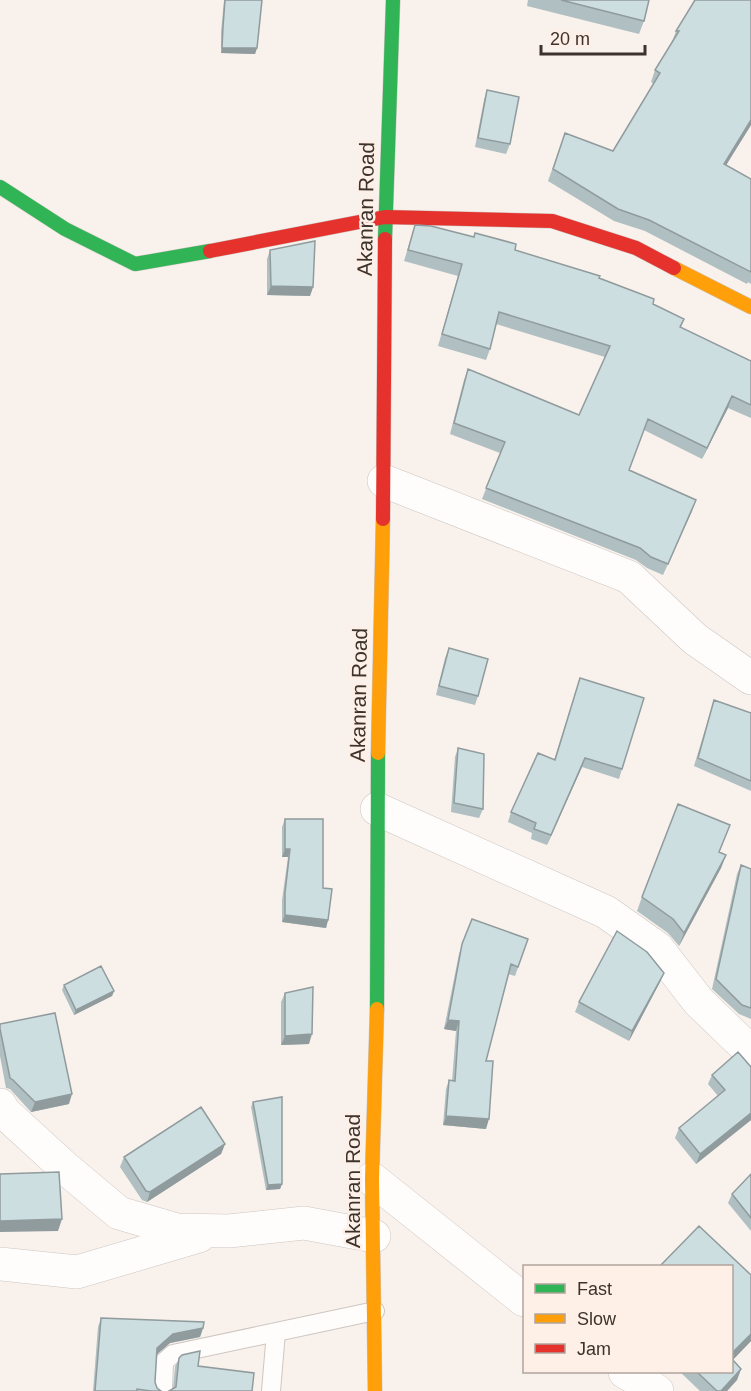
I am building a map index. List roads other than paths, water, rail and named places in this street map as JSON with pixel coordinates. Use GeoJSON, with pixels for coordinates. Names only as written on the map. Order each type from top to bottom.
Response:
{"type":"FeatureCollection","features":[{"type":"Feature","properties":{"kind":"main road","name":"Akanran Road"},"geometry":{"type":"LineString","coordinates":[[375,1391],[372,1179],[379,961],[377,809],[384,481],[385,216],[393,0]]}},
{"type":"Feature","properties":{"kind":"main road"},"geometry":{"type":"LineString","coordinates":[[0,188],[65,229],[135,264],[385,216],[552,221],[636,248],[751,307]]}},
{"type":"Feature","properties":{"kind":"street"},"geometry":{"type":"LineString","coordinates":[[384,481],[629,577],[696,639],[751,678]]}},
{"type":"Feature","properties":{"kind":"street"},"geometry":{"type":"LineString","coordinates":[[377,809],[606,912],[657,948],[699,1002],[751,1052]]}},
{"type":"Feature","properties":{"kind":"street"},"geometry":{"type":"LineString","coordinates":[[0,1106],[63,1167],[119,1213],[177,1230],[215,1231],[304,1223],[374,1236]]}},
{"type":"Feature","properties":{"kind":"street"},"geometry":{"type":"LineString","coordinates":[[372,1179],[523,1298]]}},
{"type":"Feature","properties":{"kind":"street"},"geometry":{"type":"LineString","coordinates":[[0,1264],[77,1272],[215,1231]]}},
{"type":"Feature","properties":{"kind":"street"},"geometry":{"type":"LineString","coordinates":[[629,1373],[657,1391]]}},
{"type":"Feature","properties":{"kind":"lane"},"geometry":{"type":"LineString","coordinates":[[163,1391],[164,1362],[173,1354],[375,1311]]}},
{"type":"Feature","properties":{"kind":"lane"},"geometry":{"type":"LineString","coordinates":[[271,1391],[276,1332]]}}]}
